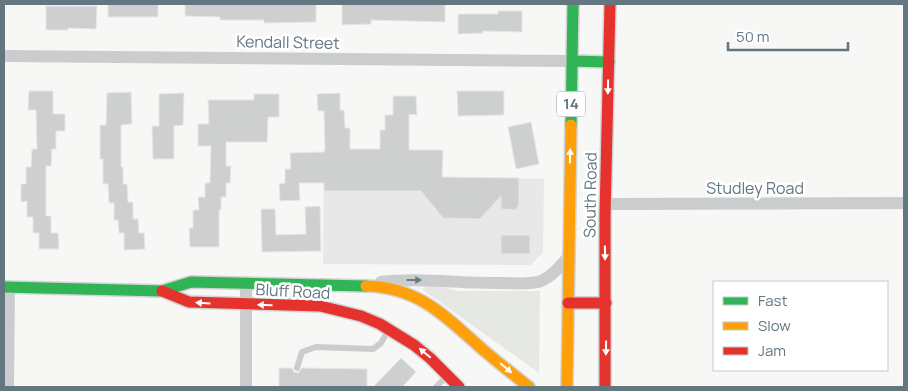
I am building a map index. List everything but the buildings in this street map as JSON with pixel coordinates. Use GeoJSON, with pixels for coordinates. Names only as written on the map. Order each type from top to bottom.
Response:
{"type":"FeatureCollection","features":[{"type":"Feature","properties":{"kind":"main road","name":"South Road"},"geometry":{"type":"LineString","coordinates":[[567,387],[573,4]]}},
{"type":"Feature","properties":{"kind":"main road","name":"South Road"},"geometry":{"type":"LineString","coordinates":[[605,387],[605,204],[610,4]]}},
{"type":"Feature","properties":{"kind":"main road"},"geometry":{"type":"LineString","coordinates":[[572,61],[609,62]]}},
{"type":"Feature","properties":{"kind":"main road","name":"Bluff Road"},"geometry":{"type":"LineString","coordinates":[[6,287],[162,291],[191,282],[366,284],[392,287],[426,302],[529,387]]}},
{"type":"Feature","properties":{"kind":"main road","name":"Bluff Road"},"geometry":{"type":"LineString","coordinates":[[162,291],[189,302],[334,308],[373,320],[411,341],[460,387]]}},
{"type":"Feature","properties":{"kind":"main road"},"geometry":{"type":"LineString","coordinates":[[568,303],[606,303]]}},
{"type":"Feature","properties":{"kind":"street","name":"Kendall Street"},"geometry":{"type":"LineString","coordinates":[[4,56],[572,61]]}},
{"type":"Feature","properties":{"kind":"street","name":"Studley Road"},"geometry":{"type":"LineString","coordinates":[[605,204],[904,204]]}},
{"type":"Feature","properties":{"kind":"street","name":"Bluff Road"},"geometry":{"type":"LineString","coordinates":[[366,284],[407,280],[438,280],[457,283],[528,283],[540,281],[547,277],[557,270],[569,256]]}},
{"type":"Feature","properties":{"kind":"street"},"geometry":{"type":"LineString","coordinates":[[246,283],[246,387]]}},
{"type":"Feature","properties":{"kind":"street"},"geometry":{"type":"LineString","coordinates":[[6,287],[8,387]]}},
{"type":"Feature","properties":{"kind":"lane"},"geometry":{"type":"LineString","coordinates":[[297,368],[302,352],[316,347],[373,348],[381,343],[390,328]]}},
{"type":"Feature","properties":{"kind":"lane"},"geometry":{"type":"LineString","coordinates":[[436,387],[449,375]]}},
{"type":"Feature","properties":{"kind":"shaded area"},"geometry":{"type":"Polygon","coordinates":[[[324,149],[443,150],[442,177],[544,179],[543,252],[531,265],[323,264],[324,149]]]}},
{"type":"Feature","properties":{"kind":"shaded area"},"geometry":{"type":"Polygon","coordinates":[[[426,287],[444,287],[457,291],[540,291],[539,373],[423,290],[426,287]]]}},
{"type":"Feature","properties":{"kind":"traffic: fast"},"geometry":{"type":"LineString","coordinates":[[571,125],[573,4]]}},
{"type":"Feature","properties":{"kind":"traffic: fast"},"geometry":{"type":"LineString","coordinates":[[572,61],[609,62]]}},
{"type":"Feature","properties":{"kind":"traffic: fast"},"geometry":{"type":"LineString","coordinates":[[4,287],[162,291],[191,282],[366,286]]}},
{"type":"Feature","properties":{"kind":"traffic: slow"},"geometry":{"type":"LineString","coordinates":[[567,387],[571,125]]}},
{"type":"Feature","properties":{"kind":"traffic: slow"},"geometry":{"type":"LineString","coordinates":[[366,286],[401,292],[430,305],[529,387]]}},
{"type":"Feature","properties":{"kind":"traffic: jam"},"geometry":{"type":"LineString","coordinates":[[605,387],[605,215],[610,4]]}},
{"type":"Feature","properties":{"kind":"traffic: jam"},"geometry":{"type":"LineString","coordinates":[[162,291],[189,302],[320,306],[361,316],[380,324],[414,345],[459,387]]}},
{"type":"Feature","properties":{"kind":"traffic: jam"},"geometry":{"type":"LineString","coordinates":[[568,303],[606,303]]}}]}
